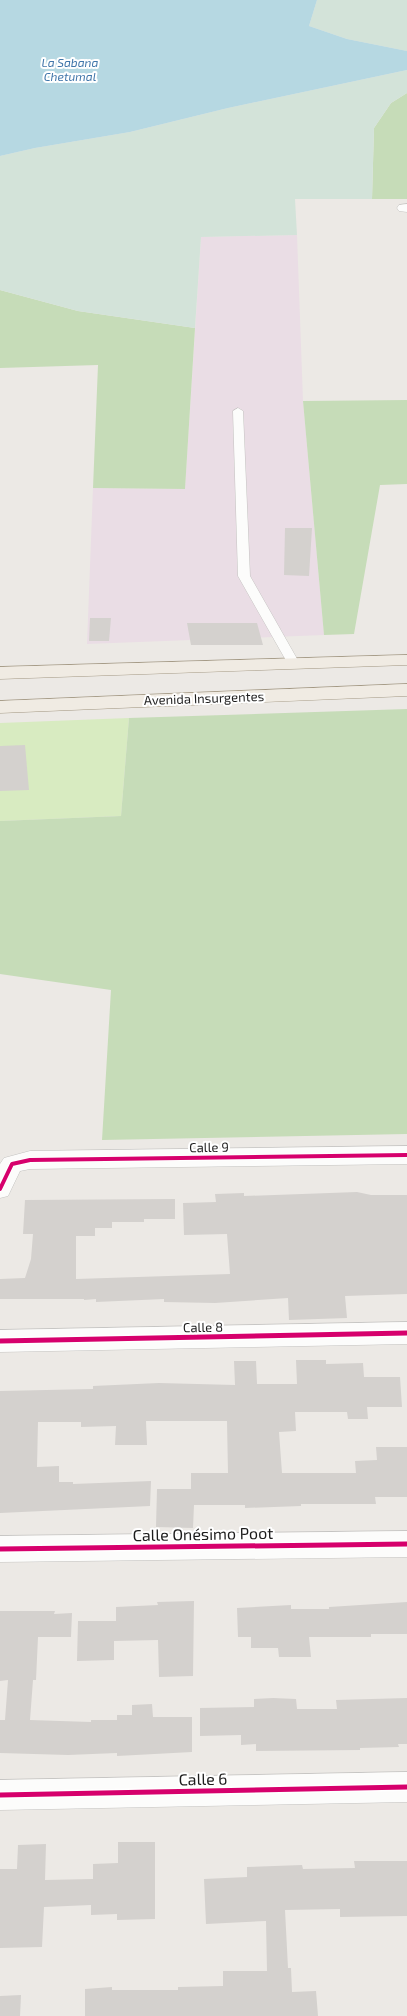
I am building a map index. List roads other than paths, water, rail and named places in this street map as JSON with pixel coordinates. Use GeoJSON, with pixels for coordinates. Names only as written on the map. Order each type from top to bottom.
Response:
{"type":"FeatureCollection","features":[{"type":"Feature","properties":{"kind":"main road"},"geometry":{"type":"LineString","coordinates":[[0,673],[407,660]]}},
{"type":"Feature","properties":{"kind":"main road"},"geometry":{"type":"LineString","coordinates":[[294,664],[298,694]]}},
{"type":"Feature","properties":{"kind":"main road","name":"Avenida Insurgentes"},"geometry":{"type":"LineString","coordinates":[[0,707],[407,690]]}},
{"type":"Feature","properties":{"kind":"street","name":"Calle 9"},"geometry":{"type":"LineString","coordinates":[[0,1189],[12,1164],[30,1160],[407,1155]]}},
{"type":"Feature","properties":{"kind":"street","name":"Calle 8"},"geometry":{"type":"LineString","coordinates":[[0,1341],[407,1333]]}},
{"type":"Feature","properties":{"kind":"street","name":"Calle Onésimo Poot"},"geometry":{"type":"LineString","coordinates":[[0,1549],[407,1544]]}},
{"type":"Feature","properties":{"kind":"street","name":"Calle 6"},"geometry":{"type":"LineString","coordinates":[[0,1795],[407,1787]]}},
{"type":"Feature","properties":{"kind":"lane"},"geometry":{"type":"LineString","coordinates":[[238,411],[244,576],[294,664]]}},
{"type":"Feature","properties":{"kind":"water","name":"La Sabana Chetumal"},"geometry":{"type":"Polygon","coordinates":[[[0,0],[317,0],[309,26],[347,39],[407,51],[407,70],[228,108],[130,132],[35,148],[0,156],[0,0]]]}}]}
